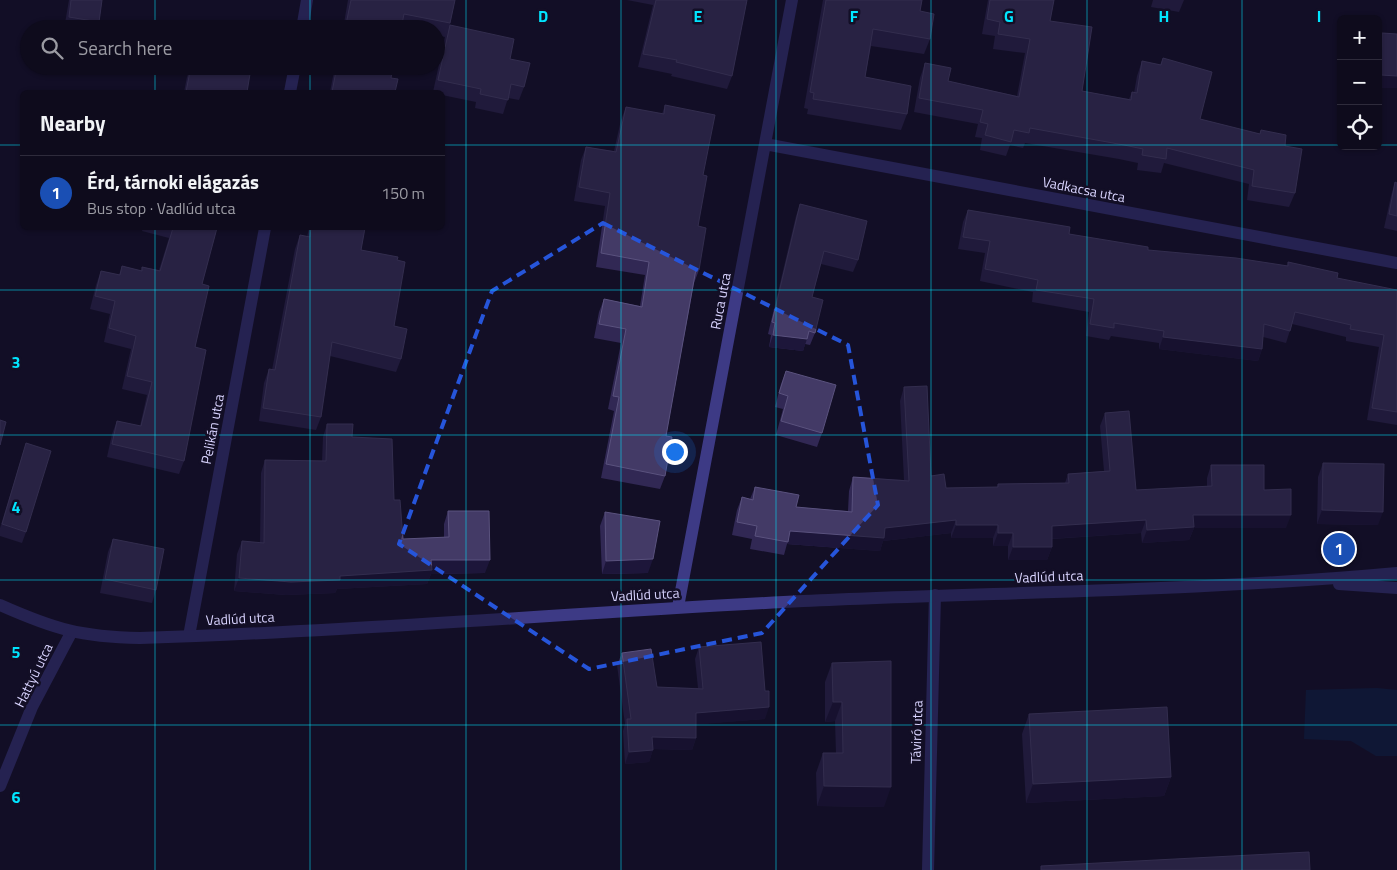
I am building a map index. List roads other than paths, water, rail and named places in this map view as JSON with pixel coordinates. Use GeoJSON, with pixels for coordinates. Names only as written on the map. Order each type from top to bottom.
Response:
{"type":"FeatureCollection","features":[{"type":"Feature","properties":{"kind":"street"},"geometry":{"type":"LineString","coordinates":[[304,20],[307,0]]}},
{"type":"Feature","properties":{"kind":"street","name":"Ruca utca"},"geometry":{"type":"LineString","coordinates":[[678,607],[792,0]]}},
{"type":"Feature","properties":{"kind":"street"},"geometry":{"type":"LineString","coordinates":[[290,90],[293,75]]}},
{"type":"Feature","properties":{"kind":"street","name":"Vadkacsa utca"},"geometry":{"type":"LineString","coordinates":[[765,144],[1397,263]]}},
{"type":"Feature","properties":{"kind":"street","name":"Pelikán utca"},"geometry":{"type":"LineString","coordinates":[[189,636],[265,230]]}},
{"type":"Feature","properties":{"kind":"street","name":"Vadlúd utca"},"geometry":{"type":"LineString","coordinates":[[0,605],[38,622],[71,633],[100,638],[189,636],[678,607],[935,595],[1297,582],[1397,572]]}},
{"type":"Feature","properties":{"kind":"street","name":"Vadlúd utca"},"geometry":{"type":"LineString","coordinates":[[1297,582],[1397,588]]}},
{"type":"Feature","properties":{"kind":"street","name":"Táviró utca"},"geometry":{"type":"LineString","coordinates":[[928,870],[935,595]]}},
{"type":"Feature","properties":{"kind":"street","name":"Hattyú utca"},"geometry":{"type":"LineString","coordinates":[[0,786],[32,707],[71,633]]}},
{"type":"Feature","properties":{"kind":"water"},"geometry":{"type":"Polygon","coordinates":[[[1377,688],[1397,690],[1397,756],[1376,756],[1351,741],[1304,739],[1306,690],[1377,688]]]}},
{"type":"Feature","properties":{"kind":"place","name":"Érd, tárnoki elágazás"},"geometry":{"type":"Point","coordinates":[1339,549]}}]}
